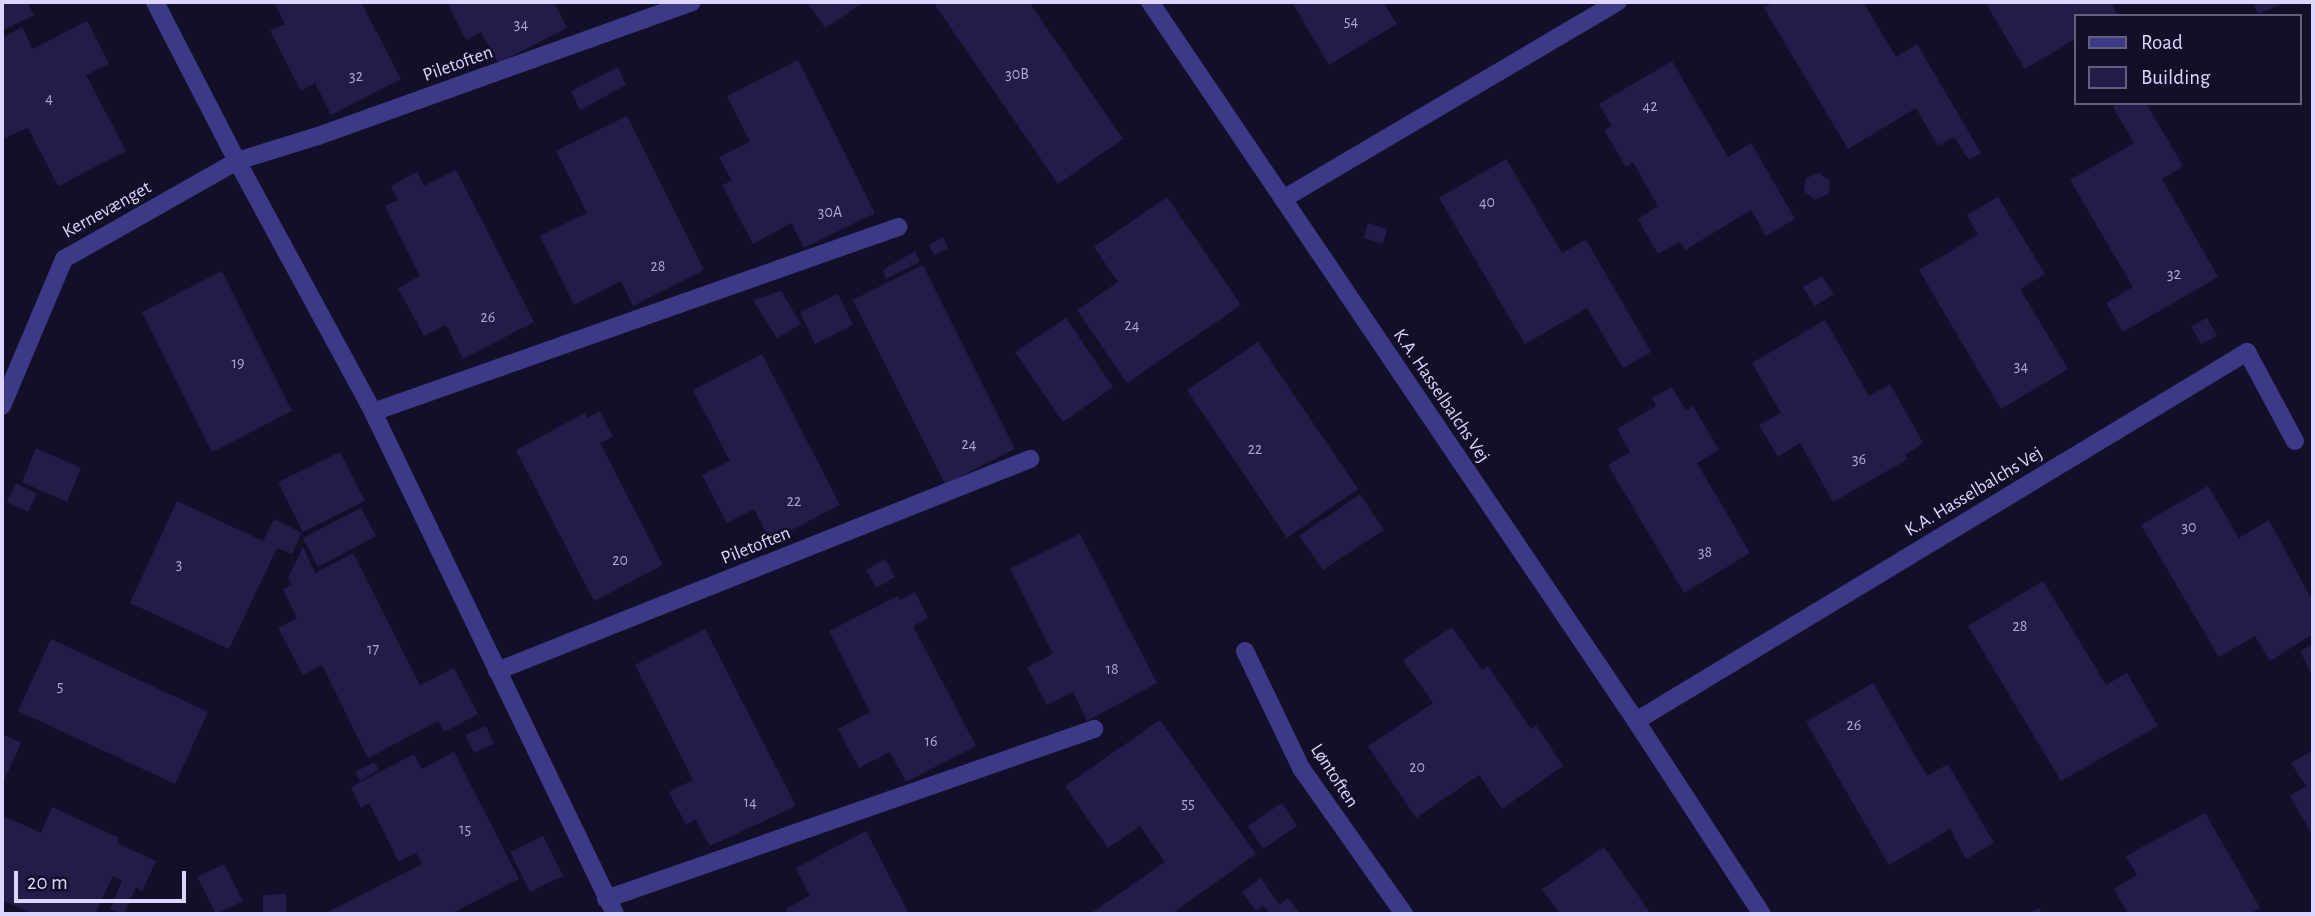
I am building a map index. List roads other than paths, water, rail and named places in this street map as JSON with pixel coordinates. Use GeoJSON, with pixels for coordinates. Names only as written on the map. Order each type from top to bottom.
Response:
{"type":"FeatureCollection","features":[{"type":"Feature","properties":{"kind":"street"},"geometry":{"type":"LineString","coordinates":[[155,2],[237,161],[373,412],[611,907],[1094,729]]}},
{"type":"Feature","properties":{"kind":"street","name":"Piletoften"},"geometry":{"type":"LineString","coordinates":[[237,161],[317,136],[692,2]]}},
{"type":"Feature","properties":{"kind":"street","name":"K.A. Hasselbalchs Vej"},"geometry":{"type":"LineString","coordinates":[[1150,2],[1636,721],[1762,914]]}},
{"type":"Feature","properties":{"kind":"street"},"geometry":{"type":"LineString","coordinates":[[1283,198],[1618,2]]}},
{"type":"Feature","properties":{"kind":"street","name":"Kernevænget"},"geometry":{"type":"LineString","coordinates":[[2,406],[64,259],[237,161]]}},
{"type":"Feature","properties":{"kind":"street"},"geometry":{"type":"LineString","coordinates":[[373,412],[898,226]]}},
{"type":"Feature","properties":{"kind":"street","name":"K.A. Hasselbalchs Vej"},"geometry":{"type":"LineString","coordinates":[[1636,721],[2247,352],[2295,441]]}},
{"type":"Feature","properties":{"kind":"street","name":"Piletoften"},"geometry":{"type":"LineString","coordinates":[[497,671],[1030,459]]}},
{"type":"Feature","properties":{"kind":"street","name":"Løntoften"},"geometry":{"type":"LineString","coordinates":[[1245,651],[1301,768],[1404,914]]}}]}
